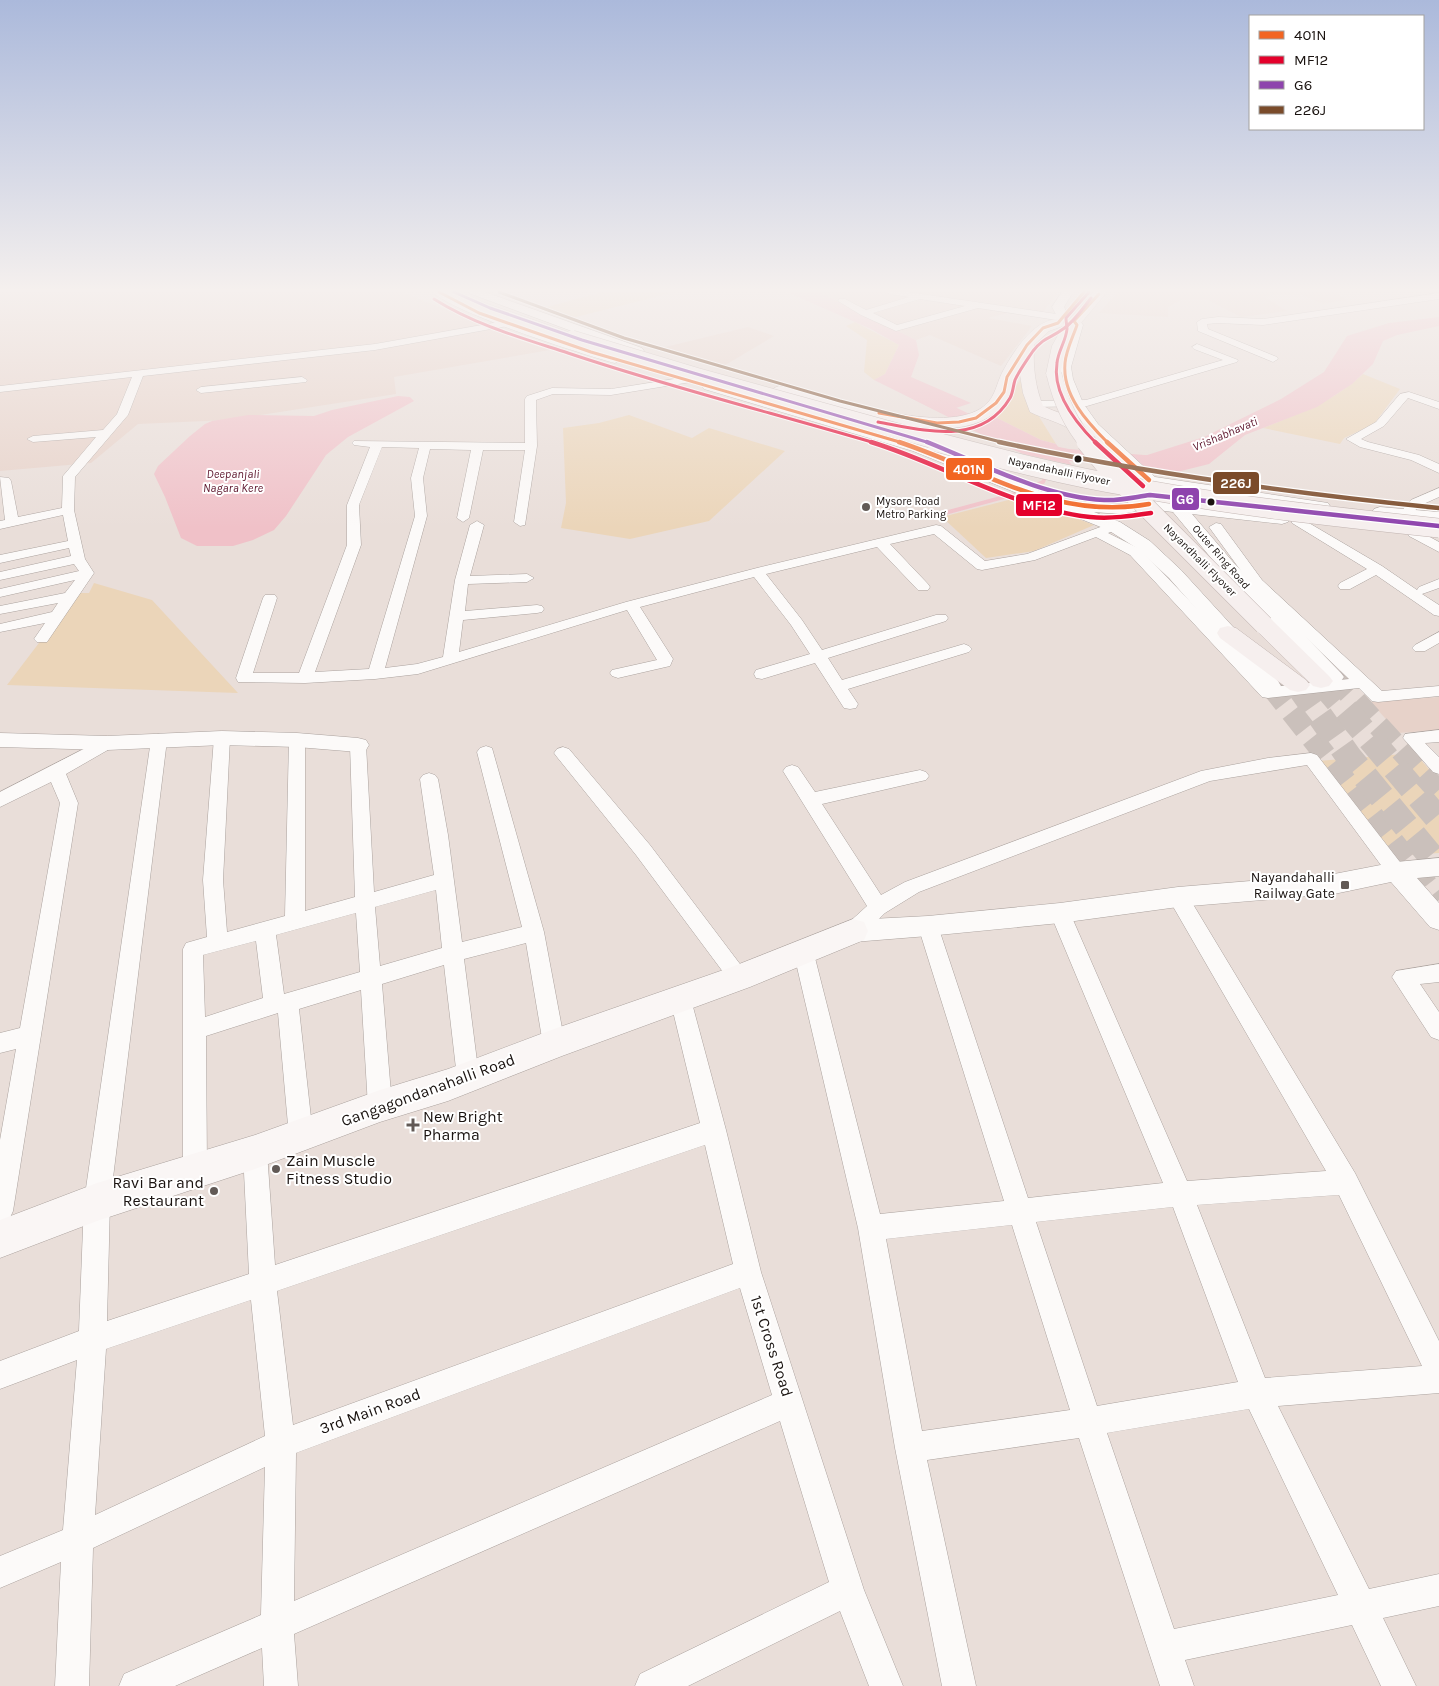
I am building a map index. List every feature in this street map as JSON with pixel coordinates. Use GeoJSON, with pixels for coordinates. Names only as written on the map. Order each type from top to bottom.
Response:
{"type":"FeatureCollection","features":[{"type":"Feature","properties":{"kind":"highway","name":"Nayandahalli Flyover"},"geometry":{"type":"LineString","coordinates":[[688,371],[856,421],[1015,462],[1127,486],[1264,509],[1439,528]]}},
{"type":"Feature","properties":{"kind":"highway","name":"Nayandahalli Flyover"},"geometry":{"type":"LineString","coordinates":[[695,371],[948,442],[1129,483],[1277,505],[1439,522]]}},
{"type":"Feature","properties":{"kind":"highway"},"geometry":{"type":"LineString","coordinates":[[780,391],[907,419],[937,423],[959,422],[976,418],[996,403],[1004,392],[1007,377],[1011,371]]}},
{"type":"Feature","properties":{"kind":"highway"},"geometry":{"type":"LineString","coordinates":[[1025,371],[1036,409],[1078,427],[1111,450],[1135,474],[1149,504]]}},
{"type":"Feature","properties":{"kind":"highway","name":"Nayandhalli Flyover"},"geometry":{"type":"LineString","coordinates":[[1048,371],[1045,392],[1057,421],[1097,474],[1255,627]]}},
{"type":"Feature","properties":{"kind":"highway"},"geometry":{"type":"LineString","coordinates":[[1255,627],[1298,685]]}},
{"type":"Feature","properties":{"kind":"highway","name":"Outer Ring Road"},"geometry":{"type":"LineString","coordinates":[[1255,627],[1327,679]]}},
{"type":"Feature","properties":{"kind":"main road","name":"Gangagondanahalli Road"},"geometry":{"type":"LineString","coordinates":[[0,1239],[98,1202],[255,1152],[380,1106],[448,1085],[554,1044],[739,978],[853,931]]}},
{"type":"Feature","properties":{"kind":"street"},"geometry":{"type":"LineString","coordinates":[[201,390],[234,375],[256,371]]}},
{"type":"Feature","properties":{"kind":"street"},"geometry":{"type":"LineString","coordinates":[[656,371],[918,448],[1039,496],[1087,507],[1120,509],[1149,504],[1439,535]]}},
{"type":"Feature","properties":{"kind":"street"},"geometry":{"type":"LineString","coordinates":[[708,371],[838,409],[996,451],[1052,462],[1316,505],[1439,517]]}},
{"type":"Feature","properties":{"kind":"street"},"geometry":{"type":"LineString","coordinates":[[1065,371],[1066,379],[1076,404],[1111,450]]}},
{"type":"Feature","properties":{"kind":"street"},"geometry":{"type":"LineString","coordinates":[[1034,404],[1087,403],[1197,371]]}},
{"type":"Feature","properties":{"kind":"street"},"geometry":{"type":"LineString","coordinates":[[87,470],[113,435],[139,373]]}},
{"type":"Feature","properties":{"kind":"street"},"geometry":{"type":"LineString","coordinates":[[1,390],[139,373],[234,375],[302,380]]}},
{"type":"Feature","properties":{"kind":"street"},"geometry":{"type":"LineString","coordinates":[[520,522],[531,446],[532,420],[530,399],[552,391],[611,392],[687,380]]}},
{"type":"Feature","properties":{"kind":"street"},"geometry":{"type":"LineString","coordinates":[[1439,406],[1409,395],[1404,396],[1380,424],[1352,439],[1364,445],[1415,457],[1439,469]]}},
{"type":"Feature","properties":{"kind":"street"},"geometry":{"type":"LineString","coordinates":[[33,439],[113,435]]}},
{"type":"Feature","properties":{"kind":"street"},"geometry":{"type":"LineString","coordinates":[[87,573],[78,559],[68,510],[69,476],[113,435]]}},
{"type":"Feature","properties":{"kind":"street"},"geometry":{"type":"LineString","coordinates":[[358,443],[478,447],[531,446]]}},
{"type":"Feature","properties":{"kind":"street"},"geometry":{"type":"LineString","coordinates":[[305,678],[354,545],[353,505],[377,444]]}},
{"type":"Feature","properties":{"kind":"street"},"geometry":{"type":"LineString","coordinates":[[375,674],[422,516],[417,478],[425,446]]}},
{"type":"Feature","properties":{"kind":"street"},"geometry":{"type":"LineString","coordinates":[[463,518],[478,447]]}},
{"type":"Feature","properties":{"kind":"street"},"geometry":{"type":"LineString","coordinates":[[983,474],[996,451]]}},
{"type":"Feature","properties":{"kind":"street","name":"Outer Ring Road"},"geometry":{"type":"LineString","coordinates":[[1135,474],[1178,507],[1227,566],[1255,627]]}},
{"type":"Feature","properties":{"kind":"street"},"geometry":{"type":"LineString","coordinates":[[0,481],[4,481],[6,524],[68,510]]}},
{"type":"Feature","properties":{"kind":"street"},"geometry":{"type":"LineString","coordinates":[[1404,515],[1415,503],[1439,492]]}},
{"type":"Feature","properties":{"kind":"street","name":"Outer Ring Road"},"geometry":{"type":"LineString","coordinates":[[1039,496],[1114,526],[1144,545],[1175,574],[1255,627]]}},
{"type":"Feature","properties":{"kind":"street"},"geometry":{"type":"LineString","coordinates":[[1227,566],[1212,538],[1212,532],[1229,514]]}},
{"type":"Feature","properties":{"kind":"street"},"geometry":{"type":"LineString","coordinates":[[1404,515],[1414,533],[1439,548]]}},
{"type":"Feature","properties":{"kind":"street"},"geometry":{"type":"LineString","coordinates":[[1297,520],[1377,569],[1439,612]]}},
{"type":"Feature","properties":{"kind":"street"},"geometry":{"type":"LineString","coordinates":[[450,658],[462,580],[477,526]]}},
{"type":"Feature","properties":{"kind":"street"},"geometry":{"type":"LineString","coordinates":[[270,598],[244,678],[305,678],[375,674],[418,669],[631,605],[757,572],[936,529],[982,566],[1030,557],[1114,526]]}},
{"type":"Feature","properties":{"kind":"street"},"geometry":{"type":"LineString","coordinates":[[1216,527],[1257,583],[1378,697],[1439,691]]}},
{"type":"Feature","properties":{"kind":"street"},"geometry":{"type":"LineString","coordinates":[[1098,532],[1135,552],[1268,693],[1364,682]]}},
{"type":"Feature","properties":{"kind":"street"},"geometry":{"type":"LineString","coordinates":[[881,542],[923,587]]}},
{"type":"Feature","properties":{"kind":"street"},"geometry":{"type":"LineString","coordinates":[[0,559],[75,543]]}},
{"type":"Feature","properties":{"kind":"street"},"geometry":{"type":"LineString","coordinates":[[0,576],[78,559]]}},
{"type":"Feature","properties":{"kind":"street"},"geometry":{"type":"LineString","coordinates":[[1345,586],[1377,569]]}},
{"type":"Feature","properties":{"kind":"street"},"geometry":{"type":"LineString","coordinates":[[757,572],[820,656],[850,704]]}},
{"type":"Feature","properties":{"kind":"street"},"geometry":{"type":"LineString","coordinates":[[0,593],[87,573]]}},
{"type":"Feature","properties":{"kind":"street"},"geometry":{"type":"LineString","coordinates":[[42,639],[87,573]]}},
{"type":"Feature","properties":{"kind":"street"},"geometry":{"type":"LineString","coordinates":[[462,580],[527,578]]}},
{"type":"Feature","properties":{"kind":"street"},"geometry":{"type":"LineString","coordinates":[[1424,590],[1439,583]]}},
{"type":"Feature","properties":{"kind":"street"},"geometry":{"type":"LineString","coordinates":[[0,610],[70,596]]}},
{"type":"Feature","properties":{"kind":"street"},"geometry":{"type":"LineString","coordinates":[[618,673],[665,663],[666,659],[631,605]]}},
{"type":"Feature","properties":{"kind":"street"},"geometry":{"type":"LineString","coordinates":[[457,616],[537,609]]}},
{"type":"Feature","properties":{"kind":"street"},"geometry":{"type":"LineString","coordinates":[[0,628],[56,616]]}},
{"type":"Feature","properties":{"kind":"street"},"geometry":{"type":"LineString","coordinates":[[762,674],[941,618]]}},
{"type":"Feature","properties":{"kind":"street"},"geometry":{"type":"LineString","coordinates":[[1255,627],[1271,686]]}},
{"type":"Feature","properties":{"kind":"street"},"geometry":{"type":"LineString","coordinates":[[1420,648],[1439,637]]}},
{"type":"Feature","properties":{"kind":"street"},"geometry":{"type":"LineString","coordinates":[[839,686],[964,649]]}},
{"type":"Feature","properties":{"kind":"street"},"geometry":{"type":"LineString","coordinates":[[1439,736],[1411,738],[1439,768]]}},
{"type":"Feature","properties":{"kind":"street"},"geometry":{"type":"LineString","coordinates":[[218,943],[213,880],[222,738]]}},
{"type":"Feature","properties":{"kind":"street"},"geometry":{"type":"LineString","coordinates":[[0,740],[107,744],[222,738],[297,740],[358,745],[365,902],[380,1106]]}},
{"type":"Feature","properties":{"kind":"street"},"geometry":{"type":"LineString","coordinates":[[72,1686],[78,1539],[93,1340],[98,1202],[159,740]]}},
{"type":"Feature","properties":{"kind":"street"},"geometry":{"type":"LineString","coordinates":[[295,920],[297,740]]}},
{"type":"Feature","properties":{"kind":"street"},"geometry":{"type":"LineString","coordinates":[[0,748],[24,741]]}},
{"type":"Feature","properties":{"kind":"street"},"geometry":{"type":"LineString","coordinates":[[0,800],[107,744]]}},
{"type":"Feature","properties":{"kind":"street"},"geometry":{"type":"LineString","coordinates":[[486,752],[534,932],[554,1044]]}},
{"type":"Feature","properties":{"kind":"street"},"geometry":{"type":"LineString","coordinates":[[563,753],[643,850],[739,978]]}},
{"type":"Feature","properties":{"kind":"street"},"geometry":{"type":"LineString","coordinates":[[853,931],[878,907],[912,887],[1207,775],[1268,764],[1311,759],[1396,871],[1439,920]]}},
{"type":"Feature","properties":{"kind":"street"},"geometry":{"type":"LineString","coordinates":[[792,771],[878,907]]}},
{"type":"Feature","properties":{"kind":"street"},"geometry":{"type":"LineString","coordinates":[[0,1211],[69,803],[56,772]]}},
{"type":"Feature","properties":{"kind":"street"},"geometry":{"type":"LineString","coordinates":[[810,800],[920,776]]}},
{"type":"Feature","properties":{"kind":"street"},"geometry":{"type":"LineString","coordinates":[[429,779],[455,953],[468,1077]]}},
{"type":"Feature","properties":{"kind":"street"},"geometry":{"type":"LineString","coordinates":[[853,931],[928,926],[1178,897],[1334,884],[1396,871],[1439,867]]}},
{"type":"Feature","properties":{"kind":"street"},"geometry":{"type":"LineString","coordinates":[[195,1172],[193,949],[445,880]]}},
{"type":"Feature","properties":{"kind":"street"},"geometry":{"type":"LineString","coordinates":[[1178,897],[1346,1182],[1439,1371]]}},
{"type":"Feature","properties":{"kind":"street"},"geometry":{"type":"LineString","coordinates":[[1060,912],[1180,1194],[1257,1393],[1399,1686]]}},
{"type":"Feature","properties":{"kind":"street"},"geometry":{"type":"LineString","coordinates":[[928,926],[1088,1422],[1177,1686]]}},
{"type":"Feature","properties":{"kind":"street"},"geometry":{"type":"LineString","coordinates":[[265,930],[281,1003],[301,1136]]}},
{"type":"Feature","properties":{"kind":"street"},"geometry":{"type":"LineString","coordinates":[[195,1030],[281,1003],[534,932]]}},
{"type":"Feature","properties":{"kind":"street"},"geometry":{"type":"LineString","coordinates":[[803,950],[871,1228],[910,1448],[959,1686]]}},
{"type":"Feature","properties":{"kind":"street"},"geometry":{"type":"LineString","coordinates":[[1439,973],[1403,977],[1439,1030]]}},
{"type":"Feature","properties":{"kind":"street","name":"1st Cross Road"},"geometry":{"type":"LineString","coordinates":[[681,999],[748,1272],[848,1590],[886,1686]]}},
{"type":"Feature","properties":{"kind":"street"},"geometry":{"type":"LineString","coordinates":[[0,1043],[29,1036]]}},
{"type":"Feature","properties":{"kind":"street"},"geometry":{"type":"LineString","coordinates":[[0,1375],[93,1340],[714,1130]]}},
{"type":"Feature","properties":{"kind":"street"},"geometry":{"type":"LineString","coordinates":[[255,1152],[263,1284],[281,1444],[277,1623],[281,1686]]}},
{"type":"Feature","properties":{"kind":"street"},"geometry":{"type":"LineString","coordinates":[[871,1228],[1180,1194],[1346,1182]]}},
{"type":"Feature","properties":{"kind":"street","name":"3rd Main Road"},"geometry":{"type":"LineString","coordinates":[[0,1572],[78,1539],[281,1444],[748,1272]]}},
{"type":"Feature","properties":{"kind":"street"},"geometry":{"type":"LineString","coordinates":[[910,1448],[1088,1422],[1257,1393],[1439,1379]]}},
{"type":"Feature","properties":{"kind":"street"},"geometry":{"type":"LineString","coordinates":[[136,1686],[277,1623],[789,1402]]}},
{"type":"Feature","properties":{"kind":"street"},"geometry":{"type":"LineString","coordinates":[[652,1686],[848,1590]]}},
{"type":"Feature","properties":{"kind":"street"},"geometry":{"type":"LineString","coordinates":[[1165,1648],[1439,1590]]}},
{"type":"Feature","properties":{"kind":"shaded area"},"geometry":{"type":"Polygon","coordinates":[[[0,371],[431,371],[394,377],[396,394],[228,420],[138,424],[91,463],[0,471],[0,371]]]}},
{"type":"Feature","properties":{"kind":"shaded area"},"geometry":{"type":"Polygon","coordinates":[[[887,371],[885,374],[874,380],[864,372],[887,371]]]}},
{"type":"Feature","properties":{"kind":"shaded area"},"geometry":{"type":"Polygon","coordinates":[[[1363,374],[1400,389],[1374,424],[1344,438],[1340,444],[1263,428],[1303,412],[1328,399],[1363,374]]]}},
{"type":"Feature","properties":{"kind":"shaded area"},"geometry":{"type":"Polygon","coordinates":[[[1020,380],[1030,402],[1056,444],[1041,440],[995,417],[1020,380]]]}},
{"type":"Feature","properties":{"kind":"shaded area"},"geometry":{"type":"Polygon","coordinates":[[[629,415],[692,438],[709,428],[785,451],[709,521],[630,539],[561,528],[566,503],[563,428],[599,423],[629,415]]]}},
{"type":"Feature","properties":{"kind":"shaded area"},"geometry":{"type":"Polygon","coordinates":[[[1020,497],[1094,525],[1034,551],[986,558],[942,517],[1020,497]]]}},
{"type":"Feature","properties":{"kind":"shaded area"},"geometry":{"type":"Polygon","coordinates":[[[94,583],[152,600],[238,693],[7,685],[77,593],[89,593],[94,583]]]}},
{"type":"Feature","properties":{"kind":"shaded area"},"geometry":{"type":"Polygon","coordinates":[[[1439,697],[1439,730],[1398,733],[1371,702],[1439,697]]]}},
{"type":"Feature","properties":{"kind":"shaded area"},"geometry":{"type":"Polygon","coordinates":[[[1415,753],[1439,781],[1439,853],[1393,856],[1318,761],[1415,753]]]}},
{"type":"Feature","properties":{"kind":"water"},"geometry":{"type":"Polygon","coordinates":[[[887,371],[913,371],[911,377],[971,403],[941,413],[874,380],[885,374],[887,371]]]}},
{"type":"Feature","properties":{"kind":"water","name":"Vrishabhavati"},"geometry":{"type":"Polygon","coordinates":[[[1366,371],[1352,384],[1317,407],[1245,435],[1209,464],[1165,475],[1141,457],[1204,437],[1281,399],[1324,372],[1366,371]]]}},
{"type":"Feature","properties":{"kind":"water","name":"Deepanjali Nagara Kere"},"geometry":{"type":"Polygon","coordinates":[[[398,396],[410,397],[414,401],[348,437],[326,455],[286,516],[274,530],[253,540],[233,546],[197,546],[181,538],[154,474],[158,466],[205,424],[212,421],[248,415],[314,416],[332,410],[398,396]]]}},
{"type":"Feature","properties":{"kind":"water"},"geometry":{"type":"Polygon","coordinates":[[[995,417],[1041,440],[1056,444],[1072,465],[1023,454],[968,428],[985,423],[995,417]]]}},
{"type":"Feature","properties":{"kind":"waterway"},"geometry":{"type":"LineString","coordinates":[[911,391],[1018,445],[1069,455],[1159,462],[1187,450]]}},
{"type":"Feature","properties":{"kind":"waterway"},"geometry":{"type":"LineString","coordinates":[[941,514],[1019,493],[1043,482],[1047,473]]}},
{"type":"Feature","properties":{"kind":"tunnel"},"geometry":{"type":"LineString","coordinates":[[1334,677],[1439,792]]}},
{"type":"Feature","properties":{"kind":"tunnel"},"geometry":{"type":"LineString","coordinates":[[1321,681],[1439,820]]}},
{"type":"Feature","properties":{"kind":"tunnel"},"geometry":{"type":"LineString","coordinates":[[1298,685],[1349,757],[1439,866]]}},
{"type":"Feature","properties":{"kind":"tunnel"},"geometry":{"type":"LineString","coordinates":[[1271,686],[1439,900]]}},
{"type":"Feature","properties":{"kind":"transit line","name":"MF12"},"geometry":{"type":"LineString","coordinates":[[622,371],[880,445],[1047,508],[1082,516],[1102,518],[1151,513]]}},
{"type":"Feature","properties":{"kind":"transit line","name":"401N"},"geometry":{"type":"LineString","coordinates":[[652,371],[883,437],[1026,492],[1050,499],[1084,507],[1103,509],[1149,504]]}},
{"type":"Feature","properties":{"kind":"transit line","name":"G6"},"geometry":{"type":"LineString","coordinates":[[686,371],[921,440],[1042,488],[1088,498],[1106,500],[1150,495],[1439,526]]}},
{"type":"Feature","properties":{"kind":"transit line","name":"226J"},"geometry":{"type":"LineString","coordinates":[[736,371],[840,401],[998,442],[1079,459],[1317,496],[1439,508]]}},
{"type":"Feature","properties":{"kind":"transit line","name":"401N"},"geometry":{"type":"LineString","coordinates":[[879,413],[937,423],[959,422],[976,418],[996,403],[1004,392],[1007,377],[1011,371]]}},
{"type":"Feature","properties":{"kind":"transit line","name":"MF12"},"geometry":{"type":"LineString","coordinates":[[878,422],[936,432],[960,431],[981,426],[1002,409],[1011,397],[1015,380],[1021,371]]}},
{"type":"Feature","properties":{"kind":"transit line","name":"MF12"},"geometry":{"type":"LineString","coordinates":[[1056,371],[1059,388],[1066,405],[1076,421],[1101,449],[1143,486]]}},
{"type":"Feature","properties":{"kind":"transit line","name":"401N"},"geometry":{"type":"LineString","coordinates":[[1065,371],[1068,386],[1084,417],[1109,444],[1149,480]]}},
{"type":"Feature","properties":{"kind":"place","name":"Mysore Road Metro Parking"},"geometry":{"type":"Point","coordinates":[866,507]}},
{"type":"Feature","properties":{"kind":"place","name":"Nayandahalli Railway Gate"},"geometry":{"type":"Point","coordinates":[1345,885]}},
{"type":"Feature","properties":{"kind":"place","name":"New Bright Pharma"},"geometry":{"type":"Point","coordinates":[413,1125]}},
{"type":"Feature","properties":{"kind":"place","name":"Zain Muscle Fitness Studio"},"geometry":{"type":"Point","coordinates":[276,1169]}},
{"type":"Feature","properties":{"kind":"place","name":"Ravi Bar and Restaurant"},"geometry":{"type":"Point","coordinates":[214,1191]}}]}
